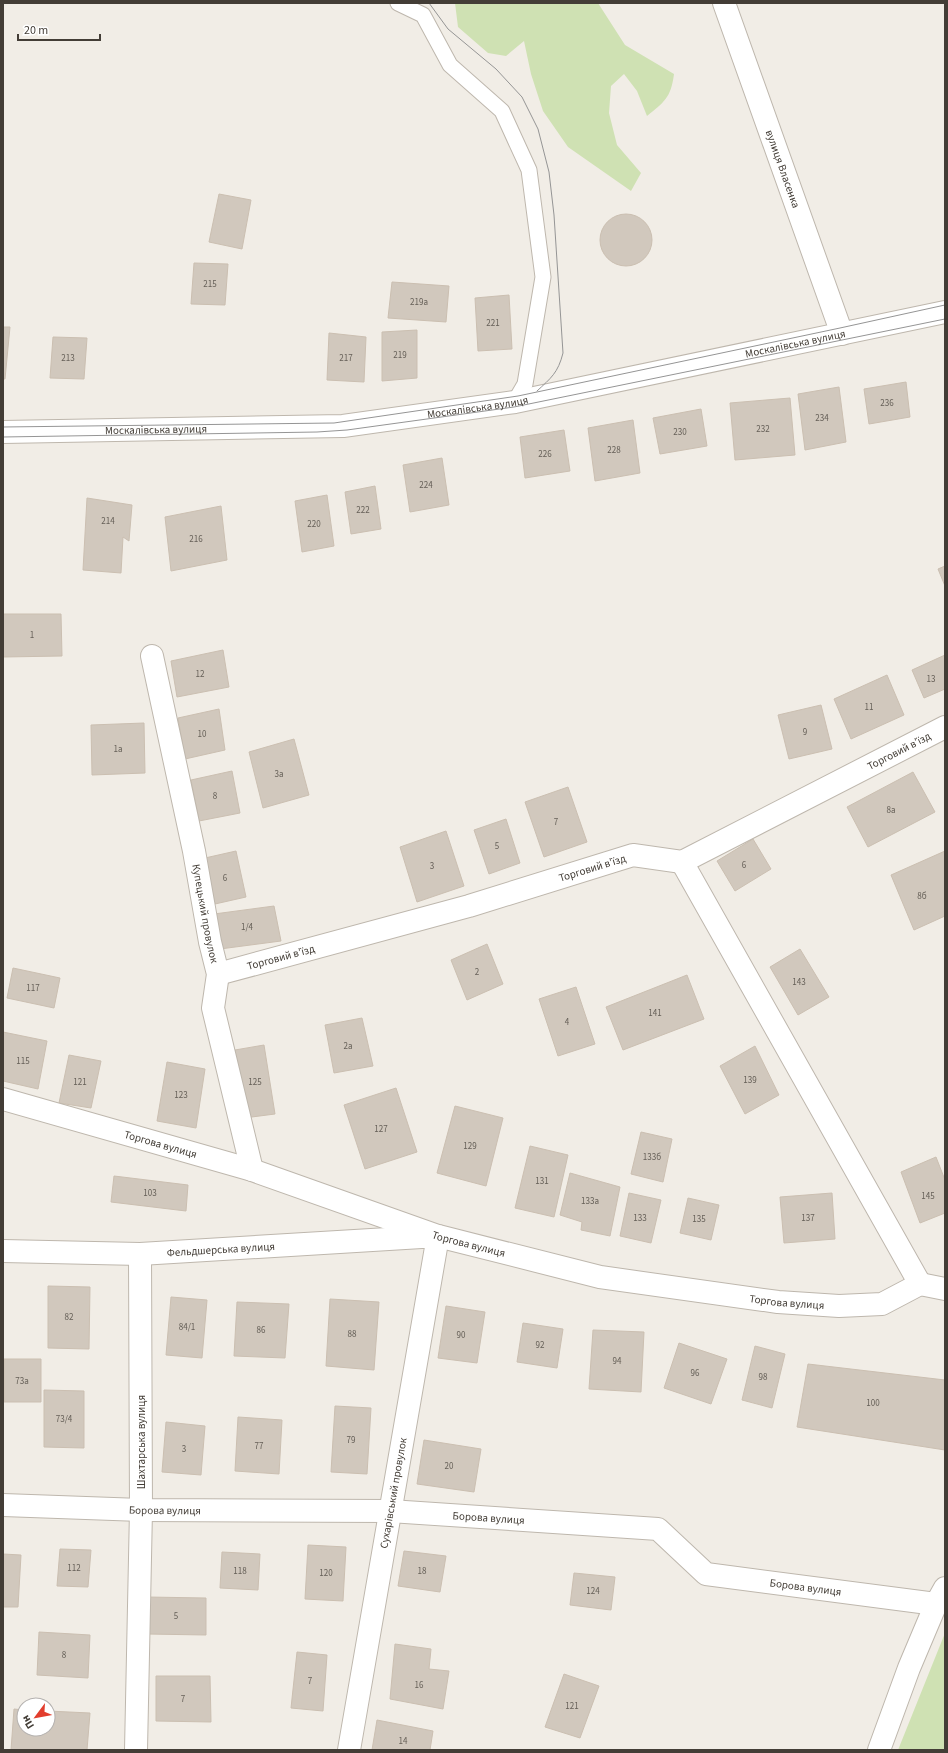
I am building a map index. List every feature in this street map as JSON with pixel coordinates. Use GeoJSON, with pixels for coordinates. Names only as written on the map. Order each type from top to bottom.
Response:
{"type":"FeatureCollection","features":[{"type":"Feature","properties":{"kind":"street","name":"вулиця Власенка"},"geometry":{"type":"LineString","coordinates":[[724,3],[842,334]]}},
{"type":"Feature","properties":{"kind":"street","name":"Москалівська вулиця"},"geometry":{"type":"LineString","coordinates":[[3,432],[335,427],[520,401],[945,312]]}},
{"type":"Feature","properties":{"kind":"street","name":"Купецький провулок"},"geometry":{"type":"LineString","coordinates":[[152,656],[194,851],[210,942],[218,974],[213,1008],[252,1170]]}},
{"type":"Feature","properties":{"kind":"street","name":"Торговий в’їзд"},"geometry":{"type":"LineString","coordinates":[[218,974],[469,906],[633,855],[682,862],[945,727]]}},
{"type":"Feature","properties":{"kind":"street"},"geometry":{"type":"LineString","coordinates":[[682,862],[920,1284],[945,1289]]}},
{"type":"Feature","properties":{"kind":"street","name":"Торгова вулиця"},"geometry":{"type":"LineString","coordinates":[[3,1098],[252,1170],[438,1236],[600,1276],[778,1302],[840,1306],[882,1304],[920,1284]]}},
{"type":"Feature","properties":{"kind":"street","name":"Фельдшерська вулиця"},"geometry":{"type":"LineString","coordinates":[[3,1251],[140,1254],[438,1236]]}},
{"type":"Feature","properties":{"kind":"street","name":"Сухарівський провулок"},"geometry":{"type":"LineString","coordinates":[[349,1750],[438,1236]]}},
{"type":"Feature","properties":{"kind":"street","name":"Шахтарська вулиця"},"geometry":{"type":"LineString","coordinates":[[136,1750],[141,1510],[140,1254]]}},
{"type":"Feature","properties":{"kind":"street","name":"Борова вулиця"},"geometry":{"type":"LineString","coordinates":[[3,1505],[141,1510],[390,1511],[658,1529],[706,1574],[941,1596]]}},
{"type":"Feature","properties":{"kind":"street"},"geometry":{"type":"LineString","coordinates":[[879,1750],[909,1668],[941,1596]]}},
{"type":"Feature","properties":{"kind":"lane"},"geometry":{"type":"LineString","coordinates":[[398,3],[423,15],[450,65],[502,111],[529,170],[543,277],[525,384],[518,396],[520,401]]}},
{"type":"Feature","properties":{"kind":"green space"},"geometry":{"type":"Polygon","coordinates":[[[455,3],[598,3],[625,45],[674,74],[671,89],[666,99],[647,116],[637,91],[624,74],[611,86],[609,113],[617,145],[641,173],[631,191],[568,147],[543,111],[531,74],[524,41],[506,56],[488,53],[458,27],[455,3]]]}},
{"type":"Feature","properties":{"kind":"green space"},"geometry":{"type":"Polygon","coordinates":[[[945,1633],[945,1750],[898,1750],[945,1633]]]}},
{"type":"Feature","properties":{"kind":"building"},"geometry":{"type":"Polygon","coordinates":[[[219,194],[251,200],[242,249],[209,242],[219,194]]]}},
{"type":"Feature","properties":{"kind":"building"},"geometry":{"type":"Polygon","coordinates":[[[626,214],[640,218],[648,226],[652,240],[648,254],[640,262],[626,266],[612,262],[604,254],[600,240],[604,226],[612,218],[626,214]]]}},
{"type":"Feature","properties":{"kind":"building"},"geometry":{"type":"Polygon","coordinates":[[[194,263],[228,264],[225,305],[191,304],[194,263]]]}},
{"type":"Feature","properties":{"kind":"building"},"geometry":{"type":"Polygon","coordinates":[[[392,282],[449,286],[446,322],[388,318],[392,282]]]}},
{"type":"Feature","properties":{"kind":"building"},"geometry":{"type":"Polygon","coordinates":[[[509,295],[512,349],[478,351],[475,298],[509,295]]]}},
{"type":"Feature","properties":{"kind":"building"},"geometry":{"type":"Polygon","coordinates":[[[3,327],[10,327],[5,379],[3,379],[3,327]]]}},
{"type":"Feature","properties":{"kind":"building"},"geometry":{"type":"Polygon","coordinates":[[[417,330],[417,378],[382,381],[382,332],[417,330]]]}},
{"type":"Feature","properties":{"kind":"building"},"geometry":{"type":"Polygon","coordinates":[[[329,333],[366,337],[364,382],[327,380],[329,333]]]}},
{"type":"Feature","properties":{"kind":"building"},"geometry":{"type":"Polygon","coordinates":[[[53,337],[87,338],[84,379],[50,378],[53,337]]]}},
{"type":"Feature","properties":{"kind":"building"},"geometry":{"type":"Polygon","coordinates":[[[906,382],[910,417],[869,424],[864,389],[906,382]]]}},
{"type":"Feature","properties":{"kind":"building"},"geometry":{"type":"Polygon","coordinates":[[[839,387],[846,442],[805,450],[798,394],[839,387]]]}},
{"type":"Feature","properties":{"kind":"building"},"geometry":{"type":"Polygon","coordinates":[[[790,398],[795,455],[735,460],[730,403],[790,398]]]}},
{"type":"Feature","properties":{"kind":"building"},"geometry":{"type":"Polygon","coordinates":[[[701,409],[707,446],[660,454],[653,418],[701,409]]]}},
{"type":"Feature","properties":{"kind":"building"},"geometry":{"type":"Polygon","coordinates":[[[633,420],[640,473],[595,481],[588,428],[633,420]]]}},
{"type":"Feature","properties":{"kind":"building"},"geometry":{"type":"Polygon","coordinates":[[[564,430],[570,471],[525,478],[520,437],[564,430]]]}},
{"type":"Feature","properties":{"kind":"building"},"geometry":{"type":"Polygon","coordinates":[[[442,458],[449,505],[410,512],[403,465],[442,458]]]}},
{"type":"Feature","properties":{"kind":"building"},"geometry":{"type":"Polygon","coordinates":[[[375,486],[381,529],[351,534],[345,492],[375,486]]]}},
{"type":"Feature","properties":{"kind":"building"},"geometry":{"type":"Polygon","coordinates":[[[327,495],[334,546],[302,552],[295,501],[327,495]]]}},
{"type":"Feature","properties":{"kind":"building"},"geometry":{"type":"Polygon","coordinates":[[[87,498],[132,505],[129,541],[123,537],[121,573],[83,570],[87,498]]]}},
{"type":"Feature","properties":{"kind":"building"},"geometry":{"type":"Polygon","coordinates":[[[221,506],[227,560],[171,571],[165,517],[221,506]]]}},
{"type":"Feature","properties":{"kind":"building"},"geometry":{"type":"Polygon","coordinates":[[[945,566],[945,586],[938,569],[945,566]]]}},
{"type":"Feature","properties":{"kind":"building"},"geometry":{"type":"Polygon","coordinates":[[[3,614],[61,614],[62,656],[3,657],[3,614]]]}},
{"type":"Feature","properties":{"kind":"building"},"geometry":{"type":"Polygon","coordinates":[[[223,650],[229,687],[177,697],[171,661],[223,650]]]}},
{"type":"Feature","properties":{"kind":"building"},"geometry":{"type":"Polygon","coordinates":[[[945,655],[945,689],[924,698],[912,670],[945,655]]]}},
{"type":"Feature","properties":{"kind":"building"},"geometry":{"type":"Polygon","coordinates":[[[887,675],[904,715],[851,739],[834,699],[887,675]]]}},
{"type":"Feature","properties":{"kind":"building"},"geometry":{"type":"Polygon","coordinates":[[[821,705],[832,749],[789,759],[778,715],[821,705]]]}},
{"type":"Feature","properties":{"kind":"building"},"geometry":{"type":"Polygon","coordinates":[[[219,709],[225,750],[185,759],[178,718],[219,709]]]}},
{"type":"Feature","properties":{"kind":"building"},"geometry":{"type":"Polygon","coordinates":[[[144,723],[145,773],[92,775],[91,725],[144,723]]]}},
{"type":"Feature","properties":{"kind":"building"},"geometry":{"type":"Polygon","coordinates":[[[294,739],[309,795],[263,808],[249,752],[294,739]]]}},
{"type":"Feature","properties":{"kind":"building"},"geometry":{"type":"Polygon","coordinates":[[[232,771],[240,813],[199,821],[191,780],[232,771]]]}},
{"type":"Feature","properties":{"kind":"building"},"geometry":{"type":"Polygon","coordinates":[[[913,772],[935,812],[868,847],[847,807],[913,772]]]}},
{"type":"Feature","properties":{"kind":"building"},"geometry":{"type":"Polygon","coordinates":[[[568,787],[587,842],[544,857],[525,802],[568,787]]]}},
{"type":"Feature","properties":{"kind":"building"},"geometry":{"type":"Polygon","coordinates":[[[506,819],[520,863],[489,874],[474,830],[506,819]]]}},
{"type":"Feature","properties":{"kind":"building"},"geometry":{"type":"Polygon","coordinates":[[[446,831],[464,886],[417,902],[400,847],[446,831]]]}},
{"type":"Feature","properties":{"kind":"building"},"geometry":{"type":"Polygon","coordinates":[[[753,839],[771,869],[735,891],[717,861],[753,839]]]}},
{"type":"Feature","properties":{"kind":"building"},"geometry":{"type":"Polygon","coordinates":[[[236,851],[246,897],[215,904],[205,858],[236,851]]]}},
{"type":"Feature","properties":{"kind":"building"},"geometry":{"type":"Polygon","coordinates":[[[945,851],[945,916],[914,930],[891,875],[945,851]]]}},
{"type":"Feature","properties":{"kind":"building"},"geometry":{"type":"Polygon","coordinates":[[[274,906],[281,941],[220,949],[214,914],[274,906]]]}},
{"type":"Feature","properties":{"kind":"building"},"geometry":{"type":"Polygon","coordinates":[[[487,944],[503,984],[467,1000],[451,960],[487,944]]]}},
{"type":"Feature","properties":{"kind":"building"},"geometry":{"type":"Polygon","coordinates":[[[800,949],[829,997],[798,1015],[770,967],[800,949]]]}},
{"type":"Feature","properties":{"kind":"building"},"geometry":{"type":"Polygon","coordinates":[[[13,968],[60,978],[54,1008],[7,998],[13,968]]]}},
{"type":"Feature","properties":{"kind":"building"},"geometry":{"type":"Polygon","coordinates":[[[687,975],[704,1019],[623,1050],[606,1007],[687,975]]]}},
{"type":"Feature","properties":{"kind":"building"},"geometry":{"type":"Polygon","coordinates":[[[576,987],[595,1044],[558,1056],[539,999],[576,987]]]}},
{"type":"Feature","properties":{"kind":"building"},"geometry":{"type":"Polygon","coordinates":[[[362,1018],[373,1066],[334,1073],[325,1025],[362,1018]]]}},
{"type":"Feature","properties":{"kind":"building"},"geometry":{"type":"Polygon","coordinates":[[[3,1032],[47,1041],[38,1089],[3,1081],[3,1032]]]}},
{"type":"Feature","properties":{"kind":"building"},"geometry":{"type":"Polygon","coordinates":[[[264,1045],[275,1114],[244,1118],[235,1050],[264,1045]]]}},
{"type":"Feature","properties":{"kind":"building"},"geometry":{"type":"Polygon","coordinates":[[[755,1046],[779,1095],[745,1114],[720,1066],[755,1046]]]}},
{"type":"Feature","properties":{"kind":"building"},"geometry":{"type":"Polygon","coordinates":[[[69,1055],[101,1061],[91,1108],[59,1103],[69,1055]]]}},
{"type":"Feature","properties":{"kind":"building"},"geometry":{"type":"Polygon","coordinates":[[[167,1062],[205,1069],[196,1128],[157,1121],[167,1062]]]}},
{"type":"Feature","properties":{"kind":"building"},"geometry":{"type":"Polygon","coordinates":[[[396,1088],[417,1152],[365,1169],[344,1105],[396,1088]]]}},
{"type":"Feature","properties":{"kind":"building"},"geometry":{"type":"Polygon","coordinates":[[[455,1106],[503,1118],[486,1186],[437,1173],[455,1106]]]}},
{"type":"Feature","properties":{"kind":"building"},"geometry":{"type":"Polygon","coordinates":[[[641,1132],[672,1139],[663,1182],[631,1174],[641,1132]]]}},
{"type":"Feature","properties":{"kind":"building"},"geometry":{"type":"Polygon","coordinates":[[[530,1146],[568,1155],[554,1217],[515,1208],[530,1146]]]}},
{"type":"Feature","properties":{"kind":"building"},"geometry":{"type":"Polygon","coordinates":[[[936,1157],[945,1180],[945,1213],[920,1223],[901,1172],[936,1157]]]}},
{"type":"Feature","properties":{"kind":"building"},"geometry":{"type":"Polygon","coordinates":[[[570,1173],[620,1187],[610,1236],[581,1230],[582,1222],[560,1215],[570,1173]]]}},
{"type":"Feature","properties":{"kind":"building"},"geometry":{"type":"Polygon","coordinates":[[[114,1176],[188,1185],[186,1211],[111,1202],[114,1176]]]}},
{"type":"Feature","properties":{"kind":"building"},"geometry":{"type":"Polygon","coordinates":[[[629,1193],[661,1200],[651,1243],[620,1236],[629,1193]]]}},
{"type":"Feature","properties":{"kind":"building"},"geometry":{"type":"Polygon","coordinates":[[[832,1193],[835,1239],[784,1243],[780,1197],[832,1193]]]}},
{"type":"Feature","properties":{"kind":"building"},"geometry":{"type":"Polygon","coordinates":[[[688,1198],[719,1205],[711,1240],[680,1233],[688,1198]]]}},
{"type":"Feature","properties":{"kind":"building"},"geometry":{"type":"Polygon","coordinates":[[[48,1286],[90,1287],[89,1349],[48,1348],[48,1286]]]}},
{"type":"Feature","properties":{"kind":"building"},"geometry":{"type":"Polygon","coordinates":[[[171,1297],[207,1300],[202,1358],[166,1355],[171,1297]]]}},
{"type":"Feature","properties":{"kind":"building"},"geometry":{"type":"Polygon","coordinates":[[[330,1299],[379,1302],[374,1370],[326,1366],[330,1299]]]}},
{"type":"Feature","properties":{"kind":"building"},"geometry":{"type":"Polygon","coordinates":[[[237,1302],[289,1304],[285,1358],[234,1356],[237,1302]]]}},
{"type":"Feature","properties":{"kind":"building"},"geometry":{"type":"Polygon","coordinates":[[[446,1306],[485,1312],[477,1363],[438,1358],[446,1306]]]}},
{"type":"Feature","properties":{"kind":"building"},"geometry":{"type":"Polygon","coordinates":[[[523,1323],[563,1329],[557,1368],[517,1362],[523,1323]]]}},
{"type":"Feature","properties":{"kind":"building"},"geometry":{"type":"Polygon","coordinates":[[[593,1330],[644,1332],[641,1392],[589,1389],[593,1330]]]}},
{"type":"Feature","properties":{"kind":"building"},"geometry":{"type":"Polygon","coordinates":[[[679,1343],[727,1359],[711,1404],[664,1388],[679,1343]]]}},
{"type":"Feature","properties":{"kind":"building"},"geometry":{"type":"Polygon","coordinates":[[[755,1346],[785,1354],[772,1408],[742,1400],[755,1346]]]}},
{"type":"Feature","properties":{"kind":"building"},"geometry":{"type":"Polygon","coordinates":[[[4,1359],[41,1359],[41,1402],[4,1402],[4,1359]]]}},
{"type":"Feature","properties":{"kind":"building"},"geometry":{"type":"Polygon","coordinates":[[[808,1364],[945,1380],[945,1450],[797,1427],[808,1364]]]}},
{"type":"Feature","properties":{"kind":"building"},"geometry":{"type":"Polygon","coordinates":[[[44,1390],[84,1391],[84,1448],[44,1447],[44,1390]]]}},
{"type":"Feature","properties":{"kind":"building"},"geometry":{"type":"Polygon","coordinates":[[[335,1406],[371,1408],[367,1474],[331,1472],[335,1406]]]}},
{"type":"Feature","properties":{"kind":"building"},"geometry":{"type":"Polygon","coordinates":[[[238,1417],[282,1420],[279,1474],[235,1471],[238,1417]]]}},
{"type":"Feature","properties":{"kind":"building"},"geometry":{"type":"Polygon","coordinates":[[[166,1422],[205,1426],[201,1475],[162,1472],[166,1422]]]}},
{"type":"Feature","properties":{"kind":"building"},"geometry":{"type":"Polygon","coordinates":[[[424,1440],[481,1449],[474,1492],[417,1484],[424,1440]]]}},
{"type":"Feature","properties":{"kind":"building"},"geometry":{"type":"Polygon","coordinates":[[[308,1545],[346,1547],[343,1601],[305,1599],[308,1545]]]}},
{"type":"Feature","properties":{"kind":"building"},"geometry":{"type":"Polygon","coordinates":[[[60,1549],[91,1550],[88,1587],[57,1586],[60,1549]]]}},
{"type":"Feature","properties":{"kind":"building"},"geometry":{"type":"Polygon","coordinates":[[[404,1551],[446,1556],[440,1592],[398,1586],[404,1551]]]}},
{"type":"Feature","properties":{"kind":"building"},"geometry":{"type":"Polygon","coordinates":[[[222,1552],[260,1554],[258,1590],[220,1588],[222,1552]]]}},
{"type":"Feature","properties":{"kind":"building"},"geometry":{"type":"Polygon","coordinates":[[[3,1554],[21,1555],[18,1607],[3,1607],[3,1554]]]}},
{"type":"Feature","properties":{"kind":"building"},"geometry":{"type":"Polygon","coordinates":[[[574,1573],[615,1577],[611,1610],[570,1605],[574,1573]]]}},
{"type":"Feature","properties":{"kind":"building"},"geometry":{"type":"Polygon","coordinates":[[[147,1597],[206,1598],[206,1635],[147,1634],[147,1597]]]}},
{"type":"Feature","properties":{"kind":"building"},"geometry":{"type":"Polygon","coordinates":[[[39,1632],[90,1635],[88,1678],[37,1675],[39,1632]]]}},
{"type":"Feature","properties":{"kind":"building"},"geometry":{"type":"Polygon","coordinates":[[[395,1644],[431,1649],[429,1669],[449,1671],[443,1709],[390,1699],[395,1644]]]}},
{"type":"Feature","properties":{"kind":"building"},"geometry":{"type":"Polygon","coordinates":[[[297,1652],[327,1655],[323,1711],[291,1708],[297,1652]]]}},
{"type":"Feature","properties":{"kind":"building"},"geometry":{"type":"Polygon","coordinates":[[[564,1674],[599,1686],[580,1738],[545,1727],[564,1674]]]}},
{"type":"Feature","properties":{"kind":"building"},"geometry":{"type":"Polygon","coordinates":[[[156,1676],[210,1676],[211,1722],[156,1721],[156,1676]]]}},
{"type":"Feature","properties":{"kind":"building"},"geometry":{"type":"Polygon","coordinates":[[[14,1709],[16,1709],[16,1737],[56,1737],[56,1711],[90,1713],[87,1750],[11,1750],[14,1709]]]}},
{"type":"Feature","properties":{"kind":"building"},"geometry":{"type":"Polygon","coordinates":[[[377,1720],[433,1731],[430,1750],[372,1750],[377,1720]]]}},
{"type":"Feature","properties":{"kind":"tram line"},"geometry":{"type":"LineString","coordinates":[[429,3],[448,29],[496,69],[522,97],[538,129],[549,172],[554,215],[563,353],[559,366],[553,375],[537,391]]}},
{"type":"Feature","properties":{"kind":"tram line"},"geometry":{"type":"LineString","coordinates":[[3,427],[334,423],[518,396],[945,305]]}},
{"type":"Feature","properties":{"kind":"tram line"},"geometry":{"type":"LineString","coordinates":[[3,437],[317,432],[347,430],[514,407],[945,319]]}}]}
